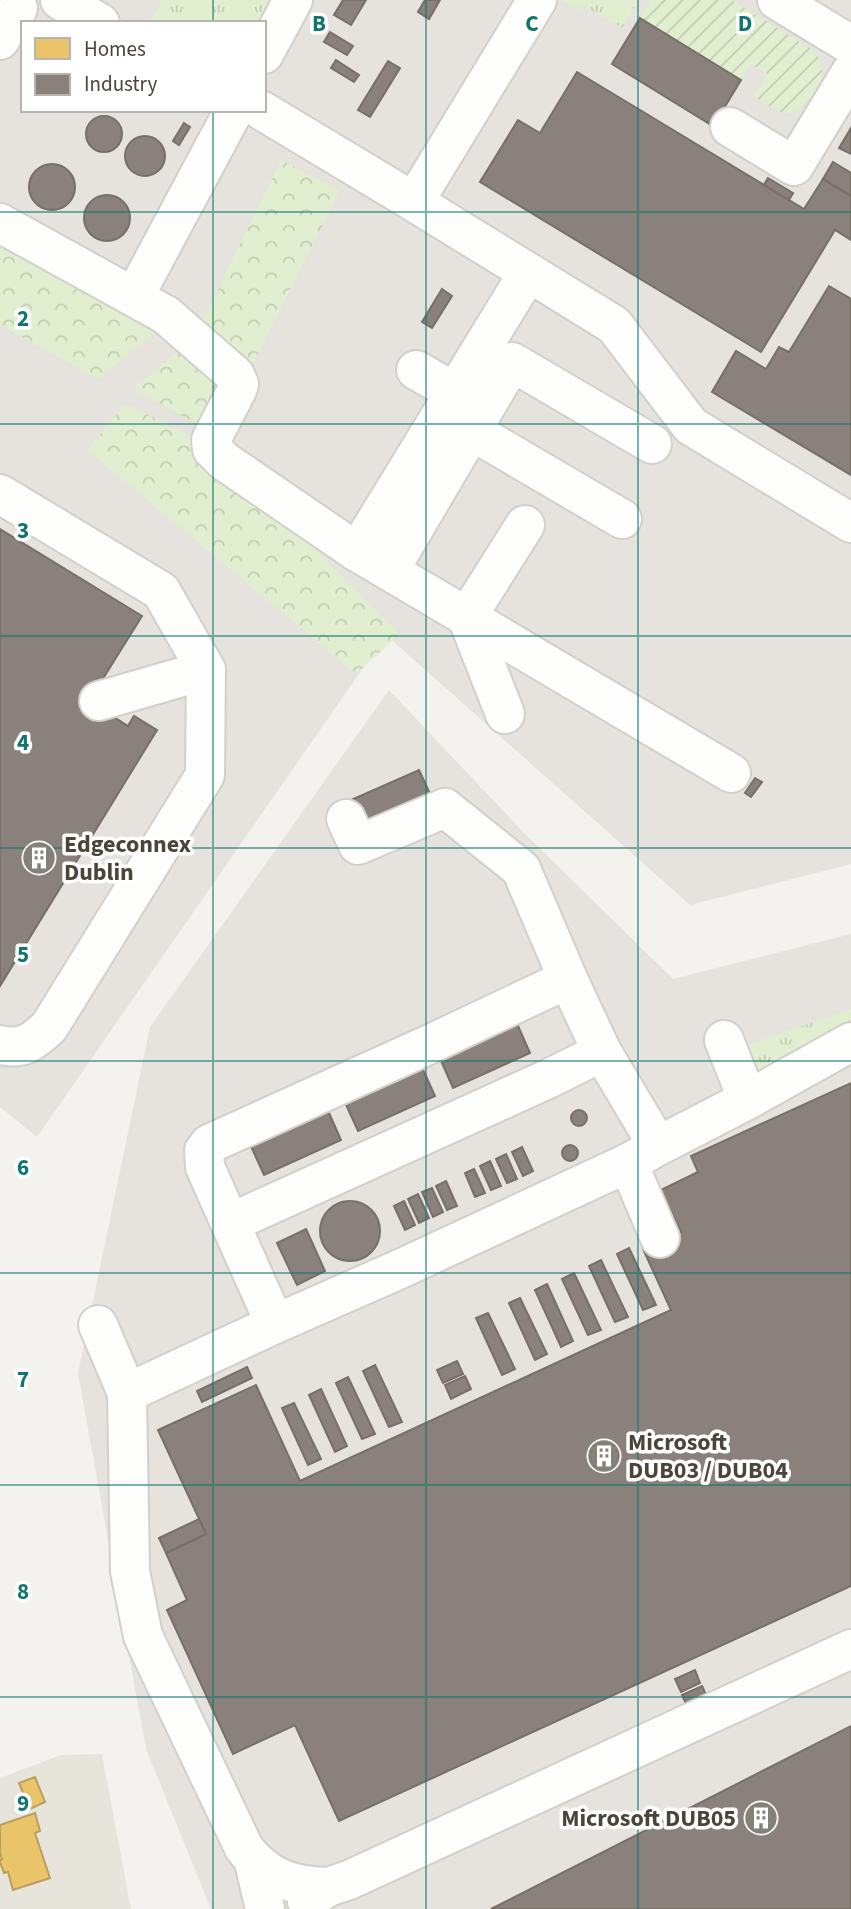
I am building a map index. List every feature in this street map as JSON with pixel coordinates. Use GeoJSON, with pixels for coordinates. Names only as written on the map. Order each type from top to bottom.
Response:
{"type":"FeatureCollection","features":[{"type":"Feature","properties":{"kind":"lane"},"geometry":{"type":"LineString","coordinates":[[60,0],[97,21]]}},
{"type":"Feature","properties":{"kind":"lane"},"geometry":{"type":"LineString","coordinates":[[266,50],[293,0]]}},
{"type":"Feature","properties":{"kind":"lane"},"geometry":{"type":"LineString","coordinates":[[414,202],[537,0]]}},
{"type":"Feature","properties":{"kind":"lane"},"geometry":{"type":"LineString","coordinates":[[777,0],[816,10],[851,45]]}},
{"type":"Feature","properties":{"kind":"lane"},"geometry":{"type":"LineString","coordinates":[[0,40],[18,8]]}},
{"type":"Feature","properties":{"kind":"lane"},"geometry":{"type":"LineString","coordinates":[[730,127],[794,166],[851,72]]}},
{"type":"Feature","properties":{"kind":"lane"},"geometry":{"type":"LineString","coordinates":[[134,297],[233,112]]}},
{"type":"Feature","properties":{"kind":"lane"},"geometry":{"type":"LineString","coordinates":[[264,112],[614,325],[691,426],[851,523]]}},
{"type":"Feature","properties":{"kind":"lane"},"geometry":{"type":"LineString","coordinates":[[0,223],[166,315],[238,378],[237,390],[211,440],[212,449],[217,456],[357,552],[730,773]]}},
{"type":"Feature","properties":{"kind":"lane"},"geometry":{"type":"LineString","coordinates":[[357,552],[528,273]]}},
{"type":"Feature","properties":{"kind":"lane"},"geometry":{"type":"LineString","coordinates":[[389,571],[512,362],[652,444]]}},
{"type":"Feature","properties":{"kind":"lane"},"geometry":{"type":"LineString","coordinates":[[416,370],[454,392]]}},
{"type":"Feature","properties":{"kind":"lane"},"geometry":{"type":"LineString","coordinates":[[472,431],[622,519]]}},
{"type":"Feature","properties":{"kind":"lane"},"geometry":{"type":"LineString","coordinates":[[0,494],[161,591],[206,670],[205,775],[49,1027],[32,1042],[12,1048],[0,1045]]}},
{"type":"Feature","properties":{"kind":"lane"},"geometry":{"type":"LineString","coordinates":[[467,617],[525,524]]}},
{"type":"Feature","properties":{"kind":"lane"},"geometry":{"type":"LineString","coordinates":[[467,617],[506,714]]}},
{"type":"Feature","properties":{"kind":"lane"},"geometry":{"type":"LineString","coordinates":[[99,701],[206,670]]}},
{"type":"Feature","properties":{"kind":"lane"},"geometry":{"type":"LineString","coordinates":[[346,819],[358,845],[445,808],[521,869],[602,1052],[643,1154],[660,1238]]}},
{"type":"Feature","properties":{"kind":"lane"},"geometry":{"type":"LineString","coordinates":[[275,1324],[205,1167],[204,1151],[209,1144],[568,979]]}},
{"type":"Feature","properties":{"kind":"lane"},"geometry":{"type":"LineString","coordinates":[[723,1040],[741,1083],[751,1098]]}},
{"type":"Feature","properties":{"kind":"lane"},"geometry":{"type":"LineString","coordinates":[[127,1393],[401,1269],[643,1154],[851,1042]]}},
{"type":"Feature","properties":{"kind":"lane"},"geometry":{"type":"LineString","coordinates":[[230,1223],[602,1052]]}},
{"type":"Feature","properties":{"kind":"lane"},"geometry":{"type":"LineString","coordinates":[[98,1325],[127,1393],[130,1571],[143,1636],[238,1838],[254,1862],[290,1883],[328,1887]]}},
{"type":"Feature","properties":{"kind":"lane"},"geometry":{"type":"LineString","coordinates":[[296,1909],[328,1887],[349,1880],[851,1649]]}},
{"type":"Feature","properties":{"kind":"lane"},"geometry":{"type":"LineString","coordinates":[[254,1862],[265,1909]]}},
{"type":"Feature","properties":{"kind":"shaded area"},"geometry":{"type":"Polygon","coordinates":[[[0,0],[851,0],[851,864],[690,905],[386,635],[37,1137],[0,1107],[0,0]]]}},
{"type":"Feature","properties":{"kind":"shaded area"},"geometry":{"type":"Polygon","coordinates":[[[320,297],[446,372],[360,514],[234,439],[320,297]]]}},
{"type":"Feature","properties":{"kind":"shaded area"},"geometry":{"type":"Polygon","coordinates":[[[389,690],[525,834],[673,979],[851,934],[851,1909],[211,1909],[146,1749],[78,1373],[150,1027],[389,690]]]}},
{"type":"Feature","properties":{"kind":"shaded area"},"geometry":{"type":"Polygon","coordinates":[[[151,798],[167,809],[79,952],[63,942],[151,798]]]}},
{"type":"Feature","properties":{"kind":"shaded area"},"geometry":{"type":"Polygon","coordinates":[[[851,957],[851,1008],[715,1054],[699,1010],[851,957]]]}},
{"type":"Feature","properties":{"kind":"shaded area"},"geometry":{"type":"Polygon","coordinates":[[[182,1748],[204,1797],[181,1807],[158,1758],[182,1748]]]}},
{"type":"Feature","properties":{"kind":"shaded area"},"geometry":{"type":"Polygon","coordinates":[[[102,1754],[131,1909],[0,1909],[0,1778],[61,1755],[102,1754]]]}},
{"type":"Feature","properties":{"kind":"green space"},"geometry":{"type":"Polygon","coordinates":[[[161,0],[273,0],[262,21],[150,21],[161,0]]]}},
{"type":"Feature","properties":{"kind":"green space"},"geometry":{"type":"Polygon","coordinates":[[[560,0],[639,0],[622,28],[582,5],[578,11],[560,0]]]}},
{"type":"Feature","properties":{"kind":"green space"},"geometry":{"type":"Polygon","coordinates":[[[651,0],[732,0],[816,52],[822,68],[819,84],[813,95],[794,113],[775,110],[754,96],[768,74],[751,64],[741,80],[640,18],[651,0]]]}},
{"type":"Feature","properties":{"kind":"green space"},"geometry":{"type":"Polygon","coordinates":[[[281,160],[340,191],[254,362],[202,427],[133,389],[195,337],[281,160]]]}},
{"type":"Feature","properties":{"kind":"green space"},"geometry":{"type":"Polygon","coordinates":[[[0,232],[157,331],[98,379],[0,325],[0,232]]]}},
{"type":"Feature","properties":{"kind":"green space"},"geometry":{"type":"Polygon","coordinates":[[[126,404],[212,447],[400,634],[356,674],[87,450],[126,404]]]}},
{"type":"Feature","properties":{"kind":"green space"},"geometry":{"type":"Polygon","coordinates":[[[851,1009],[851,1023],[761,1073],[755,1072],[744,1049],[748,1045],[851,1009]]]}},
{"type":"Feature","properties":{"kind":"building: Homes"},"geometry":{"type":"Polygon","coordinates":[[[35,1777],[45,1802],[30,1809],[19,1783],[35,1777]]]}},
{"type":"Feature","properties":{"kind":"building: Homes"},"geometry":{"type":"Polygon","coordinates":[[[35,1813],[40,1831],[35,1833],[50,1878],[13,1890],[8,1872],[4,1873],[0,1862],[0,1825],[35,1813]]]}},
{"type":"Feature","properties":{"kind":"building: Industry"},"geometry":{"type":"Polygon","coordinates":[[[343,0],[366,0],[351,25],[334,15],[343,0]]]}},
{"type":"Feature","properties":{"kind":"building: Industry"},"geometry":{"type":"Polygon","coordinates":[[[425,0],[440,0],[429,19],[418,12],[425,0]]]}},
{"type":"Feature","properties":{"kind":"building: Industry"},"geometry":{"type":"Polygon","coordinates":[[[640,18],[741,80],[713,126],[612,64],[640,18]]]}},
{"type":"Feature","properties":{"kind":"building: Industry"},"geometry":{"type":"Polygon","coordinates":[[[330,32],[353,46],[347,55],[324,42],[330,32]]]}},
{"type":"Feature","properties":{"kind":"building: Industry"},"geometry":{"type":"Polygon","coordinates":[[[336,60],[359,75],[354,82],[331,68],[336,60]]]}},
{"type":"Feature","properties":{"kind":"building: Industry"},"geometry":{"type":"Polygon","coordinates":[[[388,61],[400,68],[370,117],[358,110],[388,61]]]}},
{"type":"Feature","properties":{"kind":"building: Industry"},"geometry":{"type":"Polygon","coordinates":[[[577,72],[804,209],[823,179],[851,196],[851,240],[835,230],[761,352],[480,182],[518,120],[540,133],[577,72]]]}},
{"type":"Feature","properties":{"kind":"building: Industry"},"geometry":{"type":"Polygon","coordinates":[[[104,116],[116,122],[122,134],[116,146],[104,152],[92,146],[86,134],[92,122],[104,116]]]}},
{"type":"Feature","properties":{"kind":"building: Industry"},"geometry":{"type":"Polygon","coordinates":[[[184,123],[190,127],[179,145],[173,141],[184,123]]]}},
{"type":"Feature","properties":{"kind":"building: Industry"},"geometry":{"type":"Polygon","coordinates":[[[851,128],[851,154],[839,148],[851,128]]]}},
{"type":"Feature","properties":{"kind":"building: Industry"},"geometry":{"type":"Polygon","coordinates":[[[145,136],[153,137],[159,142],[164,148],[164,164],[159,170],[153,175],[145,176],[137,175],[131,170],[126,164],[125,156],[126,148],[131,142],[137,137],[145,136]]]}},
{"type":"Feature","properties":{"kind":"building: Industry"},"geometry":{"type":"Polygon","coordinates":[[[833,162],[851,173],[851,196],[823,179],[833,162]]]}},
{"type":"Feature","properties":{"kind":"building: Industry"},"geometry":{"type":"Polygon","coordinates":[[[52,164],[68,171],[75,187],[68,203],[52,210],[36,203],[29,187],[36,171],[52,164]]]}},
{"type":"Feature","properties":{"kind":"building: Industry"},"geometry":{"type":"Polygon","coordinates":[[[768,178],[793,193],[789,200],[764,185],[768,178]]]}},
{"type":"Feature","properties":{"kind":"building: Industry"},"geometry":{"type":"Polygon","coordinates":[[[107,195],[123,202],[130,218],[123,234],[107,241],[91,234],[84,218],[91,202],[107,195]]]}},
{"type":"Feature","properties":{"kind":"building: Industry"},"geometry":{"type":"Polygon","coordinates":[[[829,286],[851,299],[851,475],[712,392],[736,351],[766,369],[779,347],[789,352],[829,286]]]}},
{"type":"Feature","properties":{"kind":"building: Industry"},"geometry":{"type":"Polygon","coordinates":[[[442,289],[452,296],[432,328],[422,322],[442,289]]]}},
{"type":"Feature","properties":{"kind":"building: Industry","name":"Edgeconnex Dublin"},"geometry":{"type":"Polygon","coordinates":[[[0,529],[142,616],[89,701],[128,726],[134,716],[157,730],[0,986],[0,529]]]}},
{"type":"Feature","properties":{"kind":"building: Industry"},"geometry":{"type":"Polygon","coordinates":[[[419,770],[432,798],[363,829],[351,800],[419,770]]]}},
{"type":"Feature","properties":{"kind":"building: Industry"},"geometry":{"type":"Polygon","coordinates":[[[755,778],[762,782],[751,797],[745,793],[755,778]]]}},
{"type":"Feature","properties":{"kind":"building: Industry"},"geometry":{"type":"Polygon","coordinates":[[[515,1019],[530,1053],[453,1088],[438,1054],[515,1019]]]}},
{"type":"Feature","properties":{"kind":"building: Industry"},"geometry":{"type":"Polygon","coordinates":[[[420,1063],[435,1096],[358,1131],[343,1098],[420,1063]]]}},
{"type":"Feature","properties":{"kind":"building: Industry","name":"Microsoft DUB03 / DUB04"},"geometry":{"type":"Polygon","coordinates":[[[851,1083],[851,1586],[339,1821],[295,1725],[233,1754],[167,1610],[187,1600],[166,1553],[206,1534],[158,1430],[256,1385],[300,1481],[671,1310],[643,1249],[681,1232],[661,1190],[698,1172],[691,1156],[851,1083]]]}},
{"type":"Feature","properties":{"kind":"building: Industry"},"geometry":{"type":"Polygon","coordinates":[[[326,1106],[341,1140],[264,1175],[249,1142],[326,1106]]]}},
{"type":"Feature","properties":{"kind":"building: Industry"},"geometry":{"type":"Polygon","coordinates":[[[576,1110],[582,1110],[587,1118],[585,1124],[576,1126],[571,1121],[571,1115],[576,1110]]]}},
{"type":"Feature","properties":{"kind":"building: Industry"},"geometry":{"type":"Polygon","coordinates":[[[570,1145],[576,1147],[576,1159],[570,1161],[564,1159],[562,1153],[564,1147],[570,1145]]]}},
{"type":"Feature","properties":{"kind":"building: Industry"},"geometry":{"type":"Polygon","coordinates":[[[522,1147],[533,1171],[523,1176],[512,1152],[522,1147]]]}},
{"type":"Feature","properties":{"kind":"building: Industry"},"geometry":{"type":"Polygon","coordinates":[[[506,1154],[517,1179],[507,1183],[496,1159],[506,1154]]]}},
{"type":"Feature","properties":{"kind":"building: Industry"},"geometry":{"type":"Polygon","coordinates":[[[490,1161],[501,1186],[491,1190],[480,1166],[490,1161]]]}},
{"type":"Feature","properties":{"kind":"building: Industry"},"geometry":{"type":"Polygon","coordinates":[[[474,1169],[485,1193],[475,1197],[465,1173],[474,1169]]]}},
{"type":"Feature","properties":{"kind":"building: Industry"},"geometry":{"type":"Polygon","coordinates":[[[446,1181],[457,1206],[447,1210],[436,1186],[446,1181]]]}},
{"type":"Feature","properties":{"kind":"building: Industry"},"geometry":{"type":"Polygon","coordinates":[[[432,1188],[443,1212],[433,1217],[422,1192],[432,1188]]]}},
{"type":"Feature","properties":{"kind":"building: Industry"},"geometry":{"type":"Polygon","coordinates":[[[418,1194],[429,1218],[419,1223],[408,1199],[418,1194]]]}},
{"type":"Feature","properties":{"kind":"building: Industry"},"geometry":{"type":"Polygon","coordinates":[[[350,1201],[367,1206],[375,1214],[380,1231],[375,1248],[367,1256],[350,1261],[333,1256],[325,1248],[320,1231],[325,1214],[333,1206],[350,1201]]]}},
{"type":"Feature","properties":{"kind":"building: Industry"},"geometry":{"type":"Polygon","coordinates":[[[404,1201],[415,1225],[405,1230],[394,1206],[404,1201]]]}},
{"type":"Feature","properties":{"kind":"building: Industry"},"geometry":{"type":"Polygon","coordinates":[[[306,1229],[325,1271],[297,1285],[277,1243],[306,1229]]]}},
{"type":"Feature","properties":{"kind":"building: Industry"},"geometry":{"type":"Polygon","coordinates":[[[629,1248],[656,1305],[643,1310],[617,1254],[629,1248]]]}},
{"type":"Feature","properties":{"kind":"building: Industry"},"geometry":{"type":"Polygon","coordinates":[[[601,1260],[628,1317],[615,1322],[589,1266],[601,1260]]]}},
{"type":"Feature","properties":{"kind":"building: Industry"},"geometry":{"type":"Polygon","coordinates":[[[574,1273],[601,1330],[588,1335],[562,1279],[574,1273]]]}},
{"type":"Feature","properties":{"kind":"building: Industry"},"geometry":{"type":"Polygon","coordinates":[[[547,1284],[573,1341],[561,1347],[535,1290],[547,1284]]]}},
{"type":"Feature","properties":{"kind":"building: Industry"},"geometry":{"type":"Polygon","coordinates":[[[520,1298],[547,1354],[535,1360],[509,1303],[520,1298]]]}},
{"type":"Feature","properties":{"kind":"building: Industry"},"geometry":{"type":"Polygon","coordinates":[[[488,1313],[515,1369],[502,1375],[476,1318],[488,1313]]]}},
{"type":"Feature","properties":{"kind":"building: Industry"},"geometry":{"type":"Polygon","coordinates":[[[457,1361],[463,1374],[443,1383],[437,1370],[457,1361]]]}},
{"type":"Feature","properties":{"kind":"building: Industry"},"geometry":{"type":"Polygon","coordinates":[[[375,1365],[402,1422],[389,1427],[363,1371],[375,1365]]]}},
{"type":"Feature","properties":{"kind":"building: Industry"},"geometry":{"type":"Polygon","coordinates":[[[247,1367],[252,1378],[202,1402],[197,1391],[247,1367]]]}},
{"type":"Feature","properties":{"kind":"building: Industry"},"geometry":{"type":"Polygon","coordinates":[[[465,1376],[471,1389],[451,1399],[445,1385],[465,1376]]]}},
{"type":"Feature","properties":{"kind":"building: Industry"},"geometry":{"type":"Polygon","coordinates":[[[348,1377],[375,1434],[362,1439],[336,1383],[348,1377]]]}},
{"type":"Feature","properties":{"kind":"building: Industry"},"geometry":{"type":"Polygon","coordinates":[[[321,1389],[347,1446],[335,1452],[309,1395],[321,1389]]]}},
{"type":"Feature","properties":{"kind":"building: Industry"},"geometry":{"type":"Polygon","coordinates":[[[294,1403],[321,1459],[308,1465],[282,1408],[294,1403]]]}},
{"type":"Feature","properties":{"kind":"building: Industry"},"geometry":{"type":"Polygon","coordinates":[[[199,1519],[206,1534],[166,1553],[159,1538],[199,1519]]]}},
{"type":"Feature","properties":{"kind":"building: Industry"},"geometry":{"type":"Polygon","coordinates":[[[695,1670],[700,1683],[681,1692],[675,1679],[695,1670]]]}},
{"type":"Feature","properties":{"kind":"building: Industry"},"geometry":{"type":"Polygon","coordinates":[[[702,1686],[708,1699],[688,1708],[682,1695],[702,1686]]]}},
{"type":"Feature","properties":{"kind":"building: Industry","name":"Microsoft DUB05"},"geometry":{"type":"Polygon","coordinates":[[[851,1726],[851,1909],[491,1909],[851,1726]]]}},
{"type":"Feature","properties":{"kind":"place","name":"Edgeconnex Dublin"},"geometry":{"type":"Point","coordinates":[39,858]}},
{"type":"Feature","properties":{"kind":"place","name":"Microsoft DUB03 / DUB04"},"geometry":{"type":"Point","coordinates":[604,1456]}},
{"type":"Feature","properties":{"kind":"place","name":"Microsoft DUB05"},"geometry":{"type":"Point","coordinates":[761,1818]}}]}
